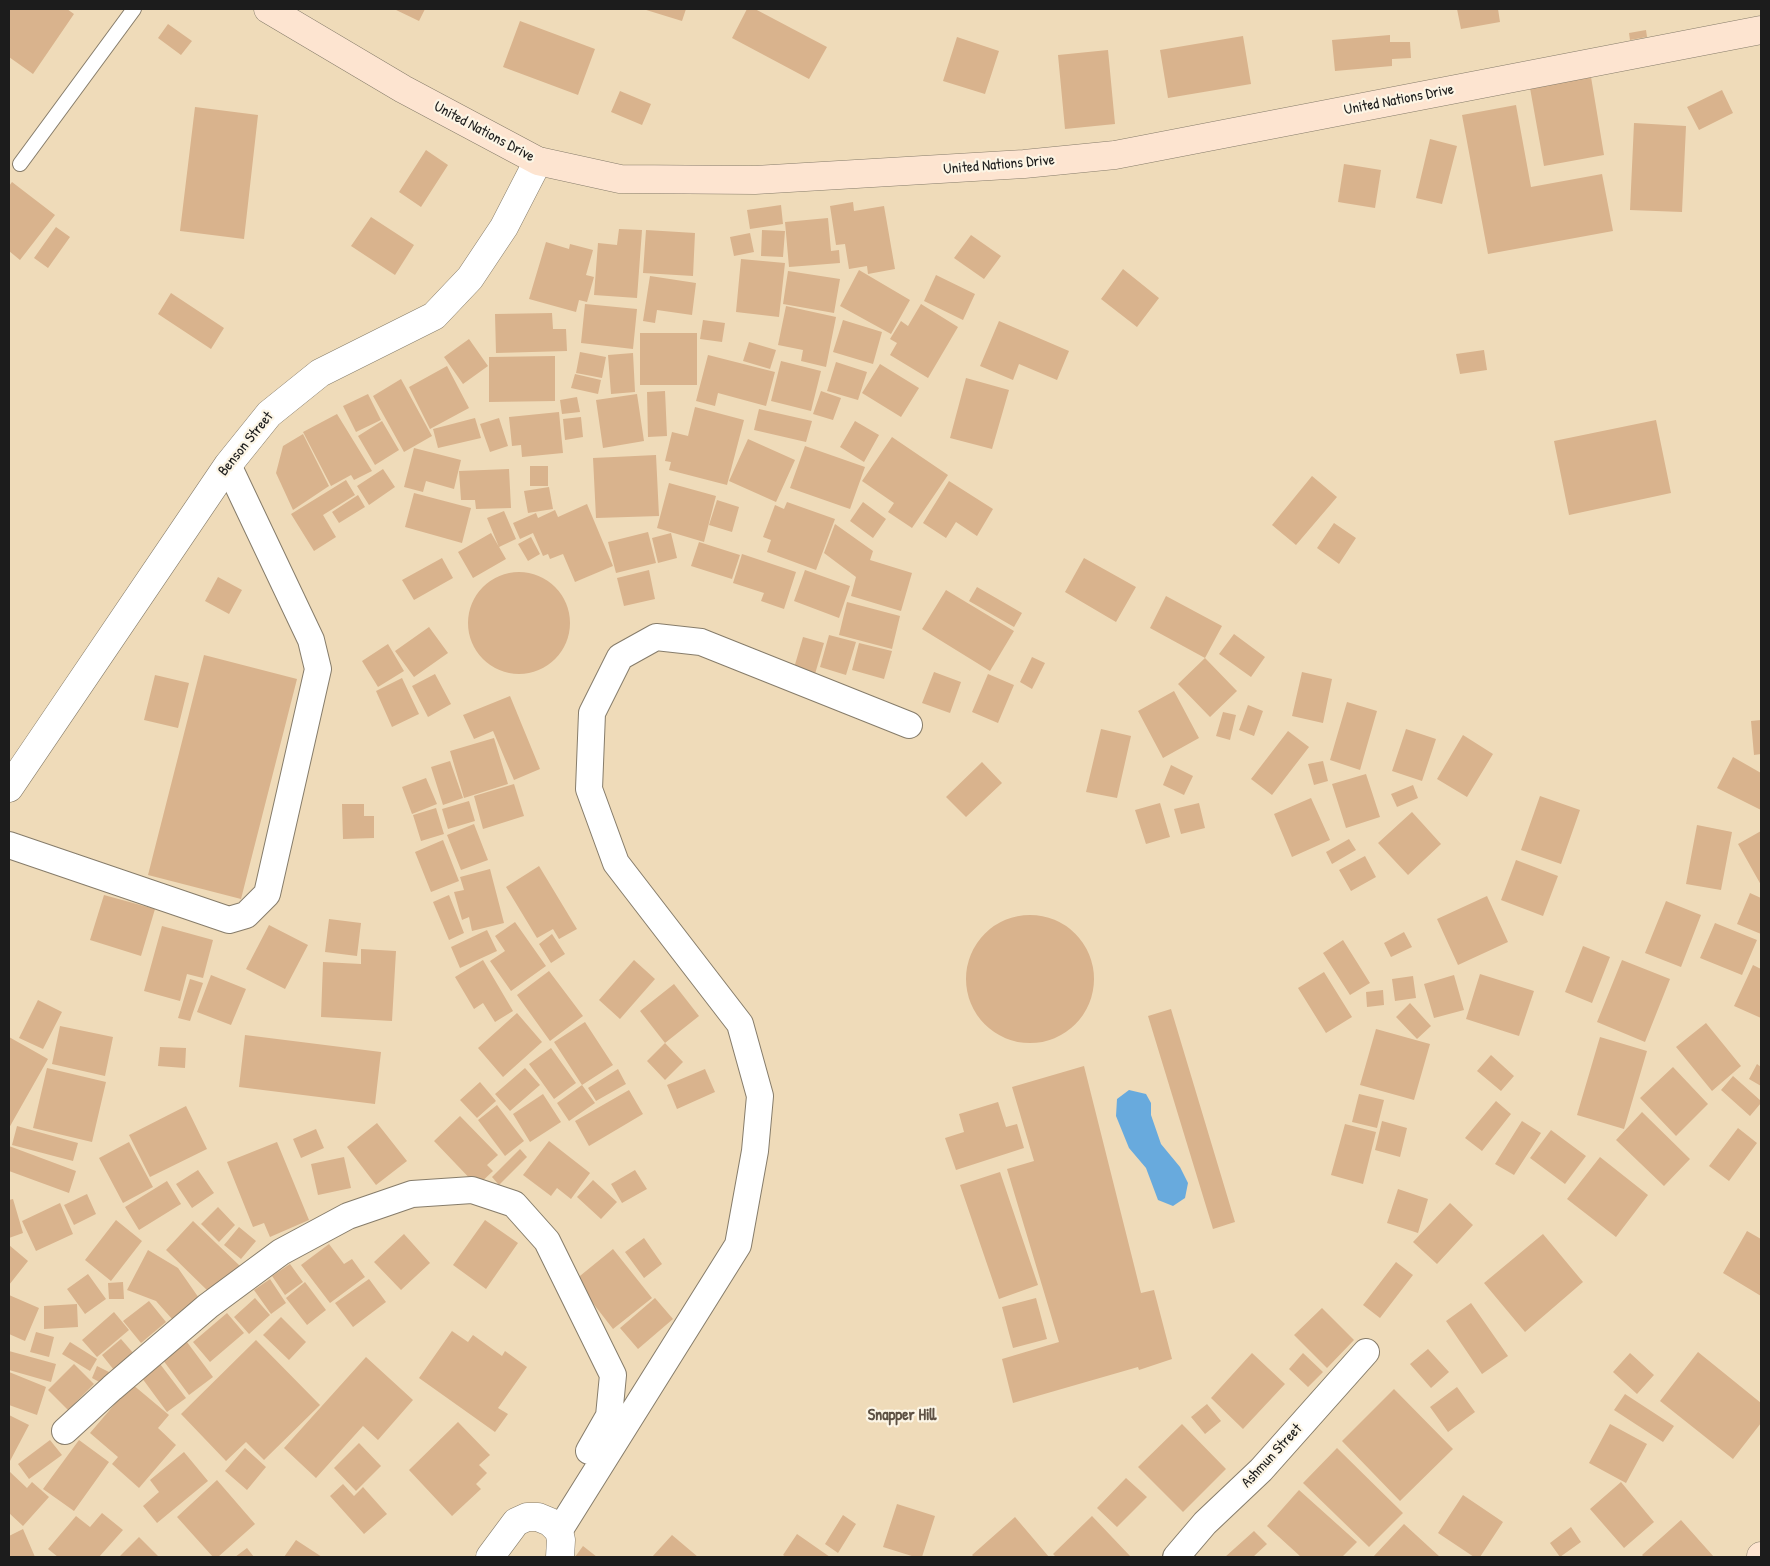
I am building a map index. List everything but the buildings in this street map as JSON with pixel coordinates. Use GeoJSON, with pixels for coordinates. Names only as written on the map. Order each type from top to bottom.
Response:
{"type":"FeatureCollection","features":[{"type":"Feature","properties":{"kind":"main road","name":"United Nations Drive"},"geometry":{"type":"LineString","coordinates":[[268,9],[403,89],[538,161],[620,179],[755,180],[985,166],[1115,155],[1761,30]]}},
{"type":"Feature","properties":{"kind":"street","name":"Benson Street"},"geometry":{"type":"LineString","coordinates":[[9,788],[228,465],[269,414],[320,373],[434,316],[470,278],[504,227],[538,161]]}},
{"type":"Feature","properties":{"kind":"street"},"geometry":{"type":"LineString","coordinates":[[9,845],[229,920],[246,915],[267,894],[318,669],[308,632],[228,465]]}},
{"type":"Feature","properties":{"kind":"street"},"geometry":{"type":"LineString","coordinates":[[554,1526],[738,1245],[756,1151],[760,1096],[740,1024],[616,863],[590,789],[592,713],[620,657],[656,638],[701,642],[909,725]]}},
{"type":"Feature","properties":{"kind":"street"},"geometry":{"type":"LineString","coordinates":[[65,1431],[208,1306],[281,1252],[348,1216],[412,1194],[472,1190],[514,1204],[546,1241],[613,1375],[609,1416],[554,1526]]}},
{"type":"Feature","properties":{"kind":"street","name":"Ashmun Street"},"geometry":{"type":"LineString","coordinates":[[1176,1557],[1205,1523],[1261,1470],[1366,1352]]}},
{"type":"Feature","properties":{"kind":"street"},"geometry":{"type":"LineString","coordinates":[[490,1557],[516,1522],[527,1517],[538,1517],[554,1526],[561,1540],[560,1557]]}},
{"type":"Feature","properties":{"kind":"lane"},"geometry":{"type":"LineString","coordinates":[[20,164],[134,9]]}},
{"type":"Feature","properties":{"kind":"water"},"geometry":{"type":"Polygon","coordinates":[[[1129,1090],[1146,1094],[1151,1103],[1151,1115],[1161,1144],[1180,1167],[1188,1183],[1185,1198],[1173,1206],[1158,1200],[1146,1168],[1129,1148],[1116,1116],[1117,1099],[1129,1090]]]}},
{"type":"Feature","properties":{"kind":"district","name":"Snapper Hill"},"geometry":{"type":"Point","coordinates":[902,1416]}}]}
